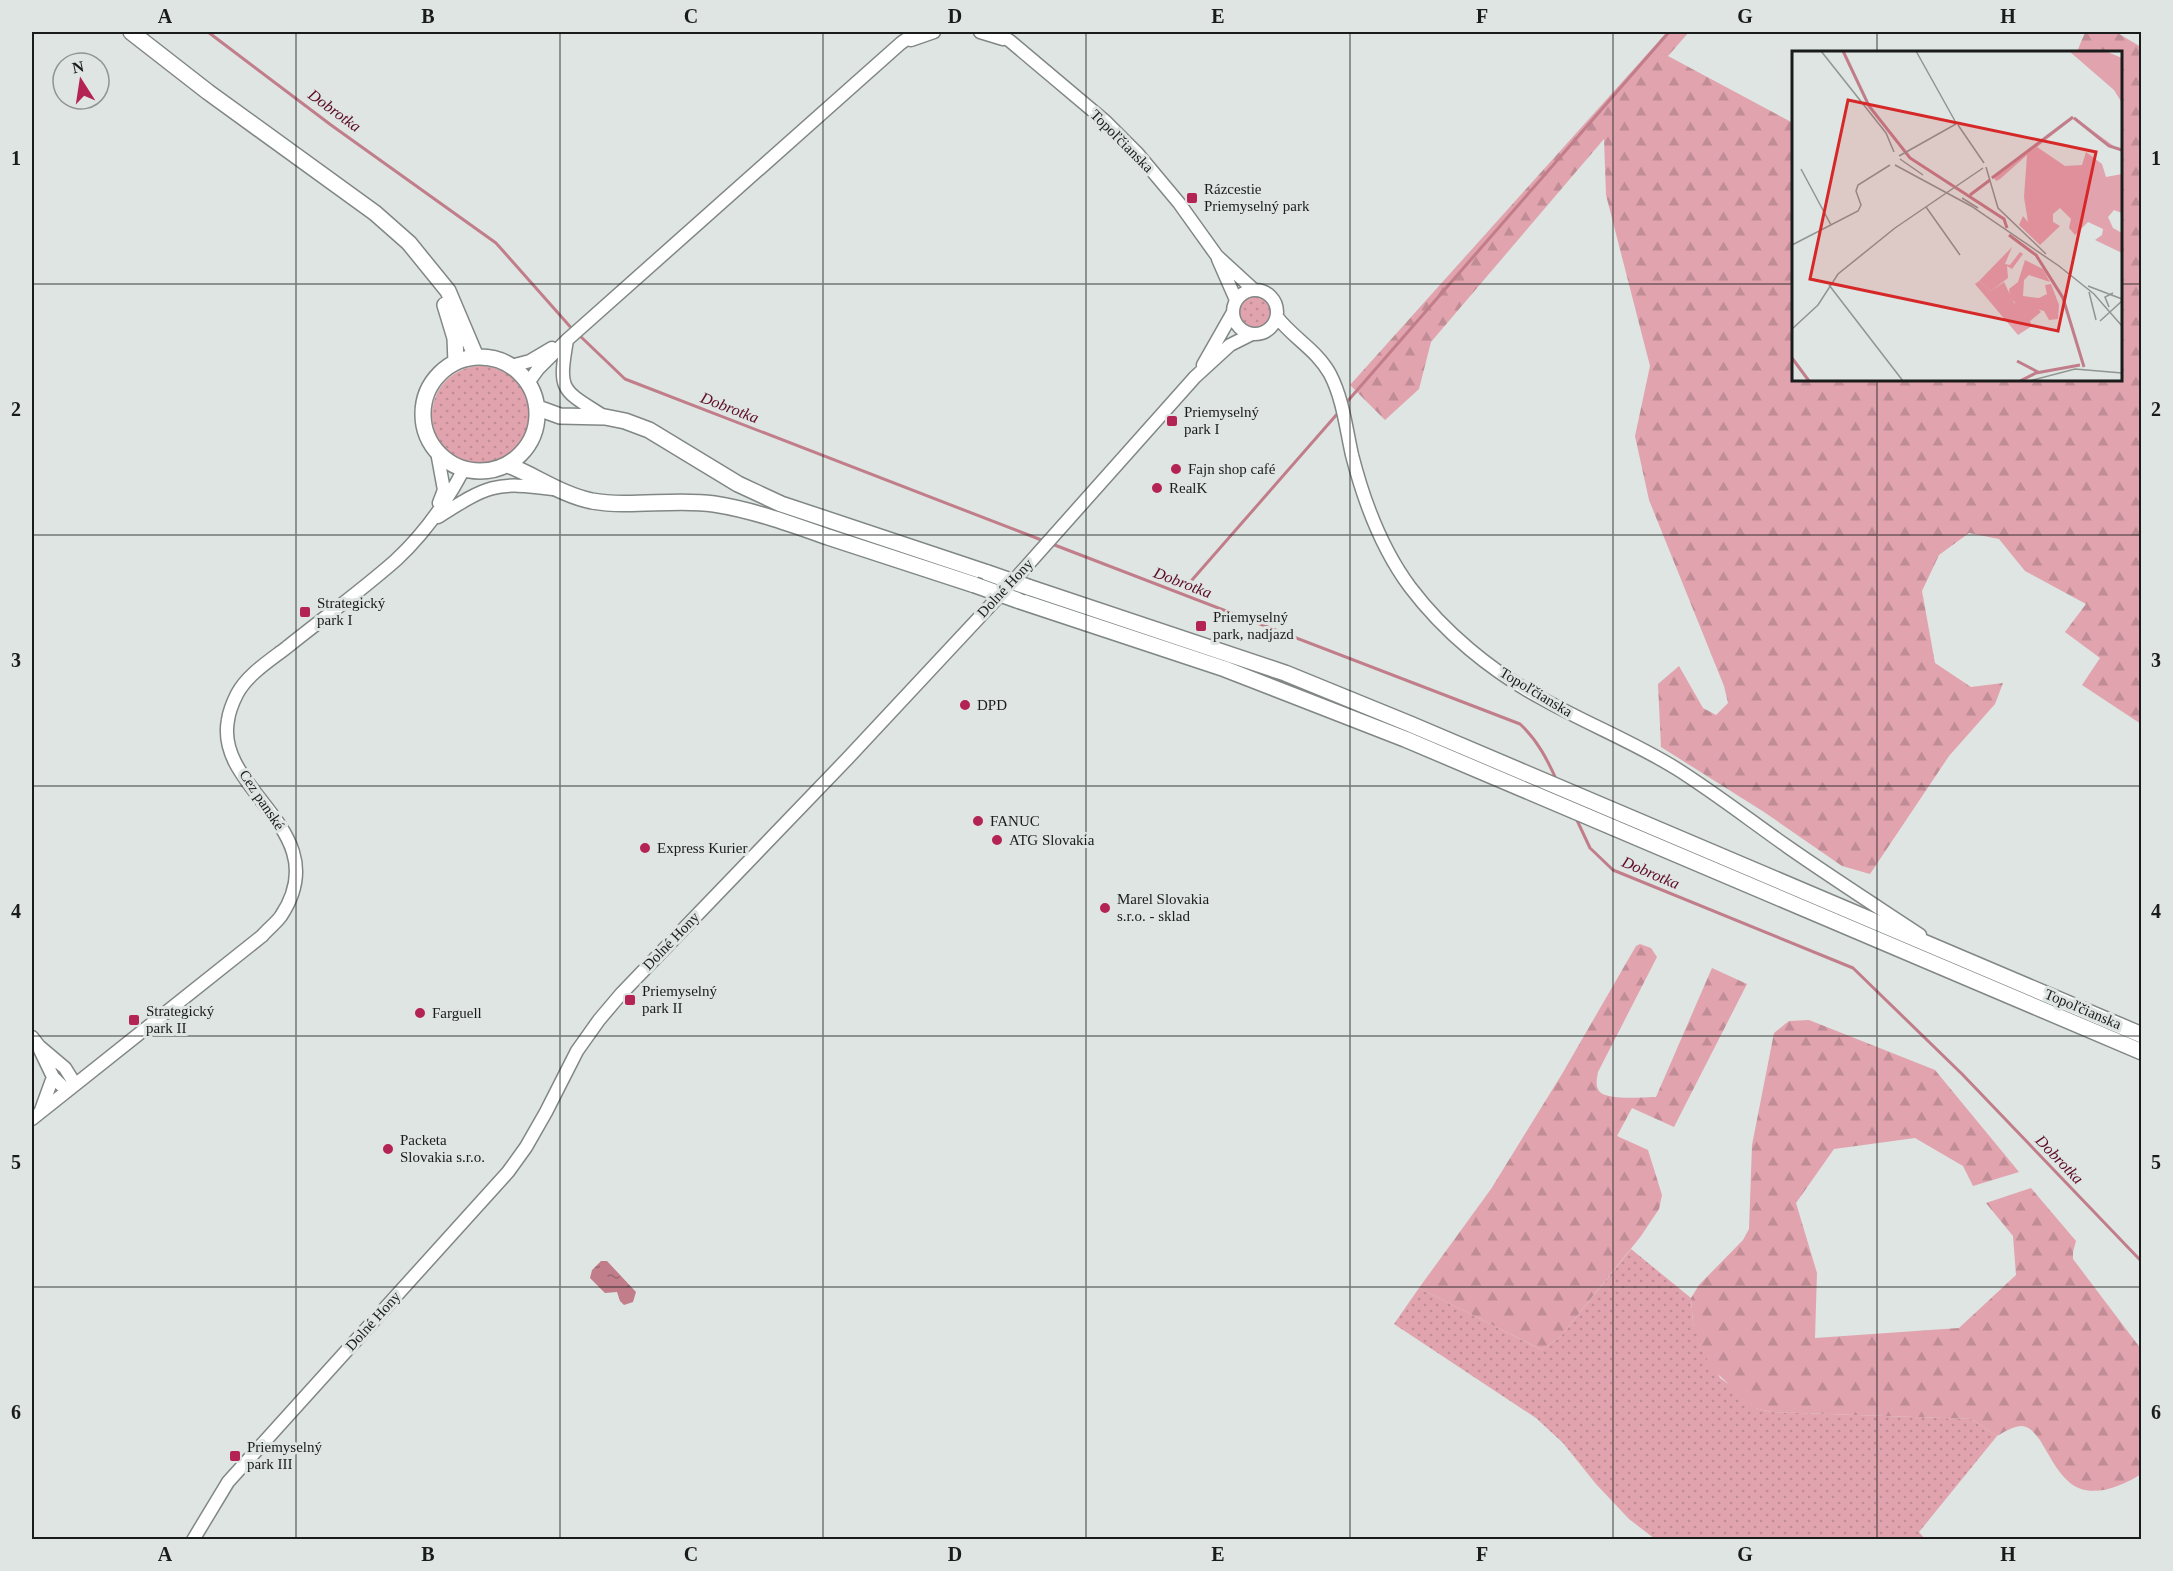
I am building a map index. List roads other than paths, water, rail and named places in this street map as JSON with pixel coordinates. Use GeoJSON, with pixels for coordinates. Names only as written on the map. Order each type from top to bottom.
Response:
{"type":"FeatureCollection","features":[{"type":"Feature","properties":{"kind":"main road"},"geometry":{"type":"LineString","coordinates":[[131,32],[208,92],[375,213],[409,243],[448,291],[476,357]]}},
{"type":"Feature","properties":{"kind":"main road"},"geometry":{"type":"LineString","coordinates":[[437,279],[455,338],[456,362]]}},
{"type":"Feature","properties":{"kind":"main road"},"geometry":{"type":"LineString","coordinates":[[476,357],[495,359],[512,366],[528,382],[535,395],[538,408],[537,424],[532,441],[522,454],[508,465],[479,472],[449,463],[437,452],[425,431],[423,416],[424,401],[439,375],[456,362],[476,357]]}},
{"type":"Feature","properties":{"kind":"main road","name":"Topoľčianska"},"geometry":{"type":"LineString","coordinates":[[538,408],[560,416],[605,417],[625,421],[649,430],[738,484],[781,504],[1285,673],[2142,1035]]}},
{"type":"Feature","properties":{"kind":"main road"},"geometry":{"type":"LineString","coordinates":[[508,465],[560,490],[592,501],[715,504],[762,515],[1279,689],[1405,739],[2142,1052]]}},
{"type":"Feature","properties":{"kind":"street"},"geometry":{"type":"LineString","coordinates":[[528,382],[567,340],[911,32]]}},
{"type":"Feature","properties":{"kind":"street"},"geometry":{"type":"LineString","coordinates":[[901,43],[917,32]]}},
{"type":"Feature","properties":{"kind":"street"},"geometry":{"type":"LineString","coordinates":[[901,43],[934,32]]}},
{"type":"Feature","properties":{"kind":"street"},"geometry":{"type":"LineString","coordinates":[[980,32],[1006,36]]}},
{"type":"Feature","properties":{"kind":"street","name":"Topoľčianska"},"geometry":{"type":"LineString","coordinates":[[996,32],[1006,36],[1105,121],[1138,154],[1179,203],[1217,256],[1253,289]]}},
{"type":"Feature","properties":{"kind":"street","name":"Topoľčianska"},"geometry":{"type":"LineString","coordinates":[[1217,256],[1236,300]]}},
{"type":"Feature","properties":{"kind":"street"},"geometry":{"type":"LineString","coordinates":[[1253,289],[1263,291],[1272,297],[1276,306],[1276,317],[1267,330],[1252,334],[1239,328],[1232,314],[1236,300],[1243,292],[1253,289]]}},
{"type":"Feature","properties":{"kind":"street","name":"Dolné Hony"},"geometry":{"type":"LineString","coordinates":[[1195,377],[1232,314]]}},
{"type":"Feature","properties":{"kind":"street","name":"Topoľčianska"},"geometry":{"type":"LineString","coordinates":[[1276,317],[1319,356],[1331,376],[1340,398],[1355,466],[1373,522],[1388,552],[1410,586],[1455,636],[1491,665],[1539,697],[1640,748],[1685,774],[1805,859],[1935,946]]}},
{"type":"Feature","properties":{"kind":"street","name":"Dolné Hony"},"geometry":{"type":"LineString","coordinates":[[193,1539],[228,1482],[246,1460],[508,1172],[546,1113],[577,1052],[599,1020],[621,994],[848,758],[1195,377],[1230,345],[1252,334]]}},
{"type":"Feature","properties":{"kind":"street"},"geometry":{"type":"LineString","coordinates":[[512,366],[530,361],[567,340]]}},
{"type":"Feature","properties":{"kind":"street"},"geometry":{"type":"LineString","coordinates":[[567,340],[561,371],[564,386],[574,398],[605,417]]}},
{"type":"Feature","properties":{"kind":"street"},"geometry":{"type":"LineString","coordinates":[[432,521],[444,489],[437,452]]}},
{"type":"Feature","properties":{"kind":"street"},"geometry":{"type":"LineString","coordinates":[[432,521],[452,492],[464,469]]}},
{"type":"Feature","properties":{"kind":"street"},"geometry":{"type":"LineString","coordinates":[[432,521],[474,494],[494,486],[518,484],[560,490]]}},
{"type":"Feature","properties":{"kind":"street","name":"Cez panské"},"geometry":{"type":"LineString","coordinates":[[36,1116],[262,936],[281,916],[293,890],[297,862],[282,826],[244,776],[230,751],[228,721],[237,694],[257,671],[395,560],[432,521]]}},
{"type":"Feature","properties":{"kind":"street"},"geometry":{"type":"LineString","coordinates":[[35,1042],[65,1068],[71,1087]]}},
{"type":"Feature","properties":{"kind":"street"},"geometry":{"type":"LineString","coordinates":[[35,1042],[52,1077],[71,1087]]}},
{"type":"Feature","properties":{"kind":"street"},"geometry":{"type":"LineString","coordinates":[[36,1116],[52,1077]]}},
{"type":"Feature","properties":{"kind":"water"},"geometry":{"type":"Polygon","coordinates":[[[601,1261],[607,1261],[636,1292],[633,1302],[624,1305],[617,1292],[605,1293],[590,1278],[592,1270],[601,1261]]]}},
{"type":"Feature","properties":{"kind":"waterway","name":"Dobrotka"},"geometry":{"type":"LineString","coordinates":[[208,32],[331,125],[496,243],[574,331]]}},
{"type":"Feature","properties":{"kind":"waterway"},"geometry":{"type":"LineString","coordinates":[[1346,403],[1669,32]]}},
{"type":"Feature","properties":{"kind":"waterway","name":"Dobrotka"},"geometry":{"type":"LineString","coordinates":[[579,335],[625,379],[1044,541]]}},
{"type":"Feature","properties":{"kind":"waterway"},"geometry":{"type":"LineString","coordinates":[[1192,580],[1338,413]]}},
{"type":"Feature","properties":{"kind":"waterway","name":"Dobrotka"},"geometry":{"type":"LineString","coordinates":[[1052,544],[1520,724],[1542,751],[1557,781]]}},
{"type":"Feature","properties":{"kind":"waterway","name":"Dobrotka"},"geometry":{"type":"LineString","coordinates":[[1575,816],[1590,848],[1613,870],[1853,968],[1962,1074],[2142,1262]]}},
{"type":"Feature","properties":{"kind":"place","name":"Rázcestie Priemyselný park"},"geometry":{"type":"Point","coordinates":[1192,198]}},
{"type":"Feature","properties":{"kind":"place","name":"Priemyselný park I"},"geometry":{"type":"Point","coordinates":[1172,421]}},
{"type":"Feature","properties":{"kind":"place","name":"Fajn shop café"},"geometry":{"type":"Point","coordinates":[1176,469]}},
{"type":"Feature","properties":{"kind":"place","name":"RealK"},"geometry":{"type":"Point","coordinates":[1157,488]}},
{"type":"Feature","properties":{"kind":"place","name":"Strategický park I"},"geometry":{"type":"Point","coordinates":[305,612]}},
{"type":"Feature","properties":{"kind":"place","name":"Priemyselný park, nadjazd"},"geometry":{"type":"Point","coordinates":[1201,626]}},
{"type":"Feature","properties":{"kind":"place","name":"DPD"},"geometry":{"type":"Point","coordinates":[965,705]}},
{"type":"Feature","properties":{"kind":"place","name":"FANUC"},"geometry":{"type":"Point","coordinates":[978,821]}},
{"type":"Feature","properties":{"kind":"place","name":"ATG Slovakia"},"geometry":{"type":"Point","coordinates":[997,840]}},
{"type":"Feature","properties":{"kind":"place","name":"Express Kurier"},"geometry":{"type":"Point","coordinates":[645,848]}},
{"type":"Feature","properties":{"kind":"place","name":"Marel Slovakia s.r.o. - sklad"},"geometry":{"type":"Point","coordinates":[1105,908]}},
{"type":"Feature","properties":{"kind":"place","name":"Priemyselný park II"},"geometry":{"type":"Point","coordinates":[630,1000]}},
{"type":"Feature","properties":{"kind":"place","name":"Farguell"},"geometry":{"type":"Point","coordinates":[420,1013]}},
{"type":"Feature","properties":{"kind":"place","name":"Strategický park II"},"geometry":{"type":"Point","coordinates":[134,1020]}},
{"type":"Feature","properties":{"kind":"place","name":"Packeta Slovakia s.r.o."},"geometry":{"type":"Point","coordinates":[388,1149]}},
{"type":"Feature","properties":{"kind":"place","name":"Priemyselný park III"},"geometry":{"type":"Point","coordinates":[235,1456]}}]}
